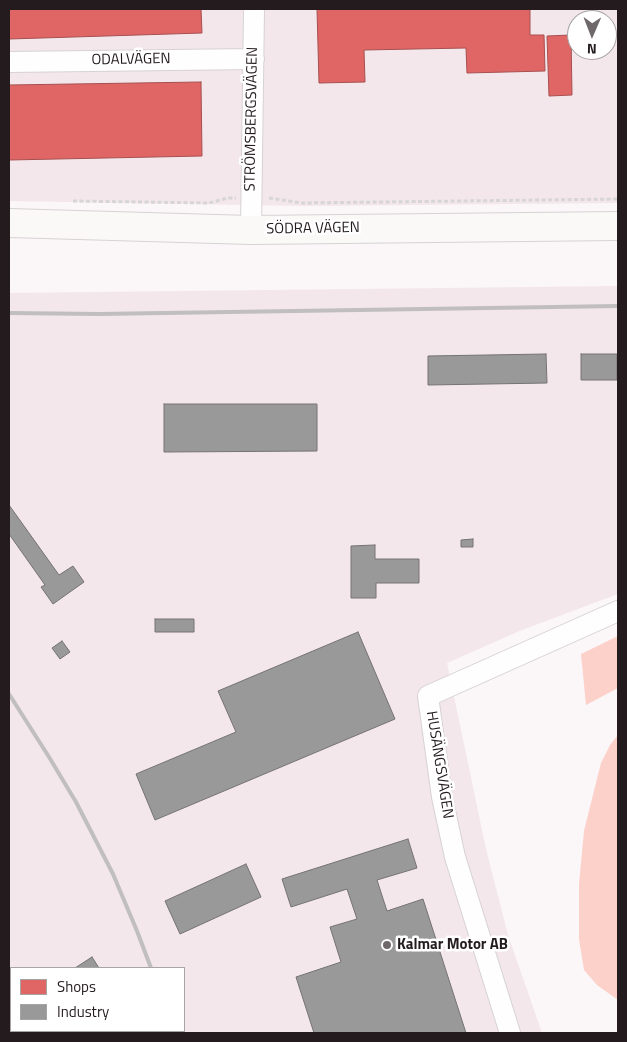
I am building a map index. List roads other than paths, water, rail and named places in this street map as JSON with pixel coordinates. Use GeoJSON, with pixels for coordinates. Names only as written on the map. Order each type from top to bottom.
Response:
{"type":"FeatureCollection","features":[{"type":"Feature","properties":{"kind":"main road","name":"SÖDRA VÄGEN"},"geometry":{"type":"LineString","coordinates":[[9,223],[250,230],[618,226]]}},
{"type":"Feature","properties":{"kind":"street","name":"STRÖMSBERGSVÄGEN"},"geometry":{"type":"LineString","coordinates":[[250,230],[254,9]]}},
{"type":"Feature","properties":{"kind":"street","name":"ODALVÄGEN"},"geometry":{"type":"LineString","coordinates":[[9,62],[254,59]]}},
{"type":"Feature","properties":{"kind":"street","name":"HUSÄNGSVÄGEN"},"geometry":{"type":"LineString","coordinates":[[510,1033],[455,857],[442,797],[428,696],[618,611]]}},
{"type":"Feature","properties":{"kind":"railway"},"geometry":{"type":"LineString","coordinates":[[9,313],[99,314],[618,306]]}},
{"type":"Feature","properties":{"kind":"railway"},"geometry":{"type":"LineString","coordinates":[[9,694],[76,802],[113,874],[151,967]]}},
{"type":"Feature","properties":{"kind":"place","name":"Kalmar Motor AB"},"geometry":{"type":"Point","coordinates":[387,945]}}]}
